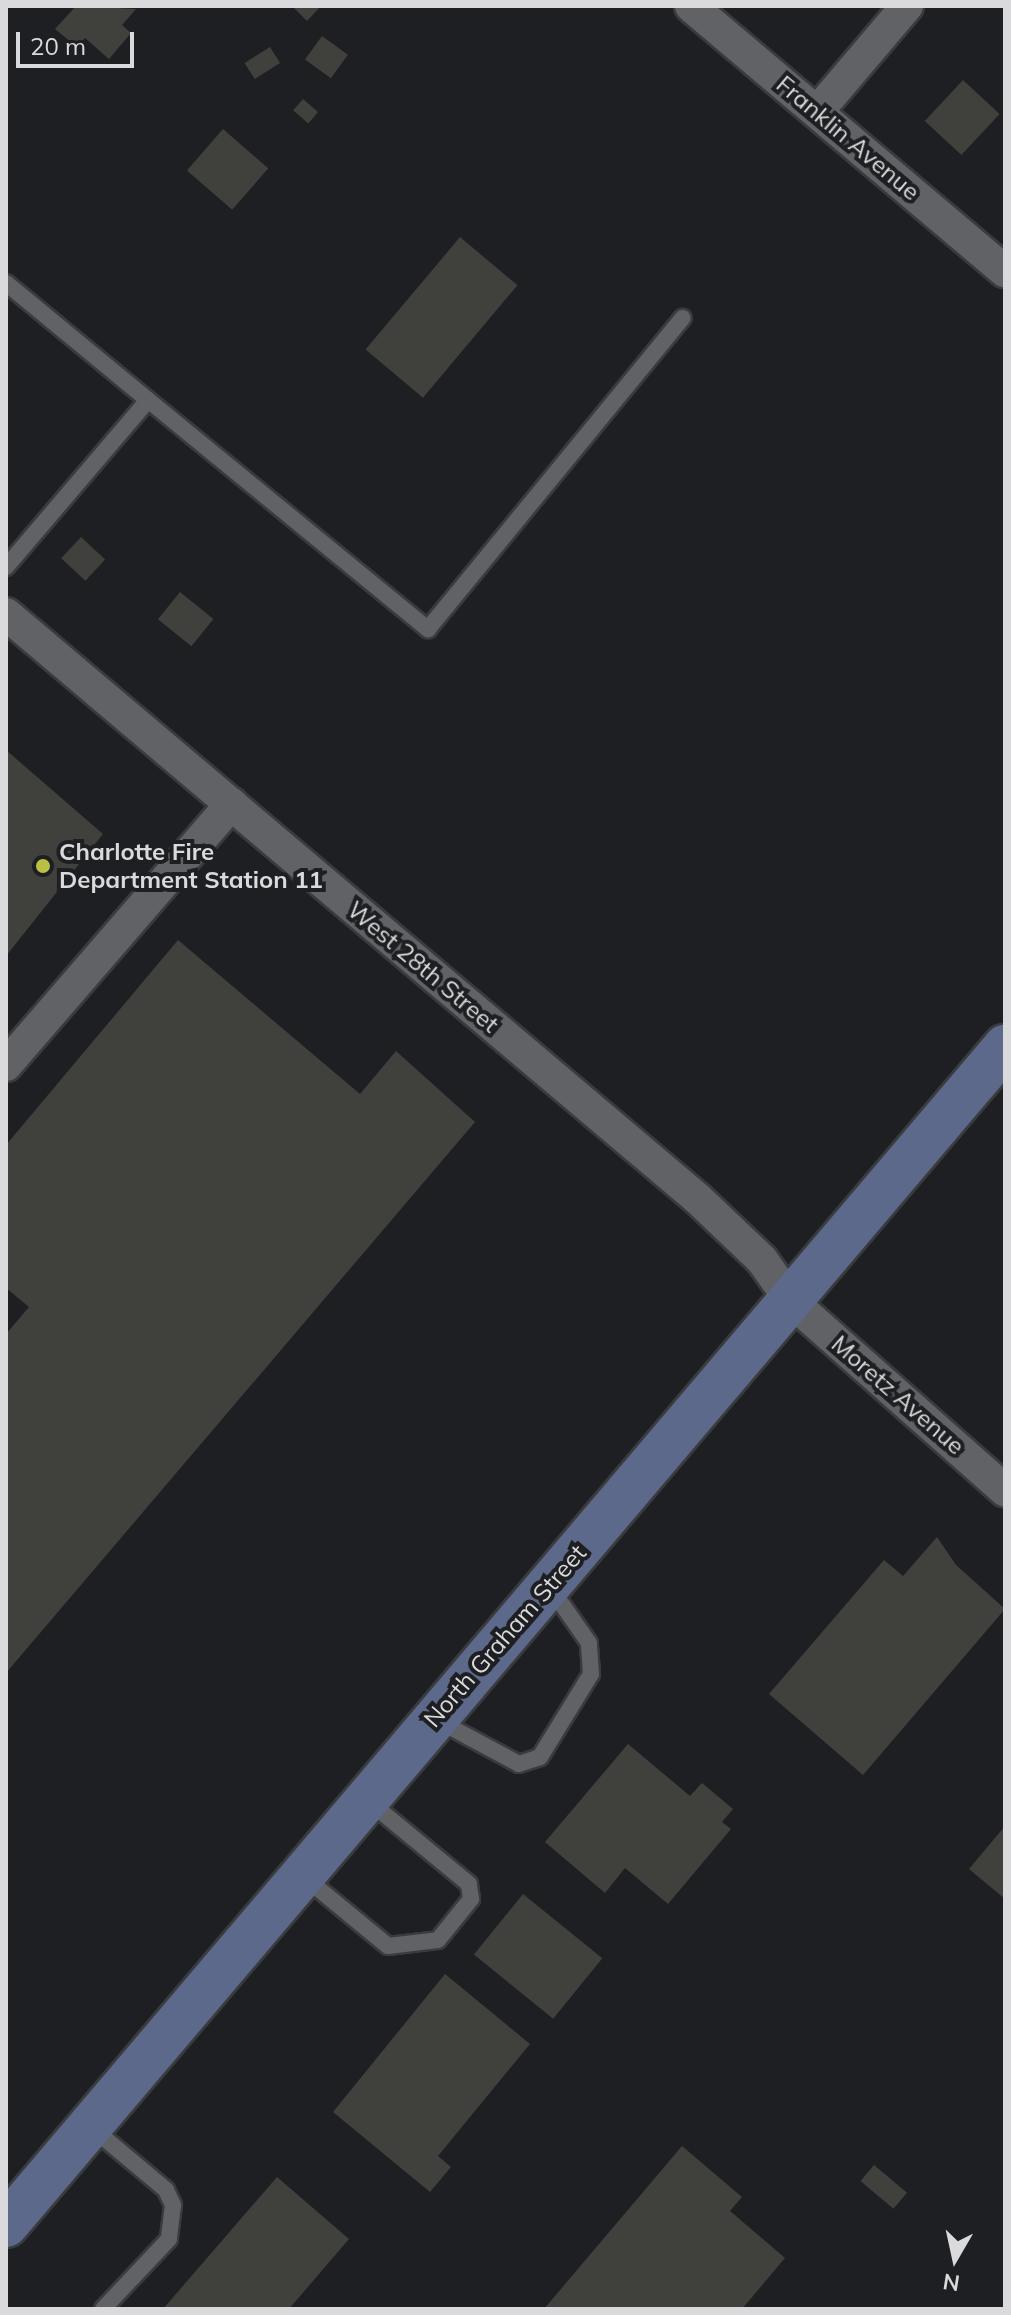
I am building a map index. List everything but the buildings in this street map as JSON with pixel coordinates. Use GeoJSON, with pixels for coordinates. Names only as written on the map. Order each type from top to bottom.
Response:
{"type":"FeatureCollection","features":[{"type":"Feature","properties":{"kind":"main road","name":"North Graham Street"},"geometry":{"type":"LineString","coordinates":[[6,2225],[1005,1047]]}},
{"type":"Feature","properties":{"kind":"street","name":"Franklin Avenue"},"geometry":{"type":"LineString","coordinates":[[691,6],[817,112],[1000,257]]}},
{"type":"Feature","properties":{"kind":"street"},"geometry":{"type":"LineString","coordinates":[[817,112],[907,6]]}},
{"type":"Feature","properties":{"kind":"street","name":"West 28th Street"},"geometry":{"type":"LineString","coordinates":[[6,614],[698,1199],[762,1260],[791,1301]]}},
{"type":"Feature","properties":{"kind":"street"},"geometry":{"type":"LineString","coordinates":[[6,1065],[231,804]]}},
{"type":"Feature","properties":{"kind":"street","name":"Moretz Avenue"},"geometry":{"type":"LineString","coordinates":[[791,1301],[1005,1490]]}},
{"type":"Feature","properties":{"kind":"lane"},"geometry":{"type":"LineString","coordinates":[[6,283],[428,629],[683,318]]}},
{"type":"Feature","properties":{"kind":"lane"},"geometry":{"type":"LineString","coordinates":[[6,567],[148,400]]}},
{"type":"Feature","properties":{"kind":"lane"},"geometry":{"type":"LineString","coordinates":[[434,1718],[519,1764],[540,1757],[591,1674],[589,1643],[549,1586]]}},
{"type":"Feature","properties":{"kind":"lane"},"geometry":{"type":"LineString","coordinates":[[302,1875],[388,1946],[438,1940],[471,1899],[469,1884],[365,1799]]}},
{"type":"Feature","properties":{"kind":"lane"},"geometry":{"type":"LineString","coordinates":[[89,2126],[166,2190],[173,2205],[169,2239],[103,2309]]}},
{"type":"Feature","properties":{"kind":"place","name":"Charlotte Fire Department Station 11"},"geometry":{"type":"Point","coordinates":[43,866]}}]}
